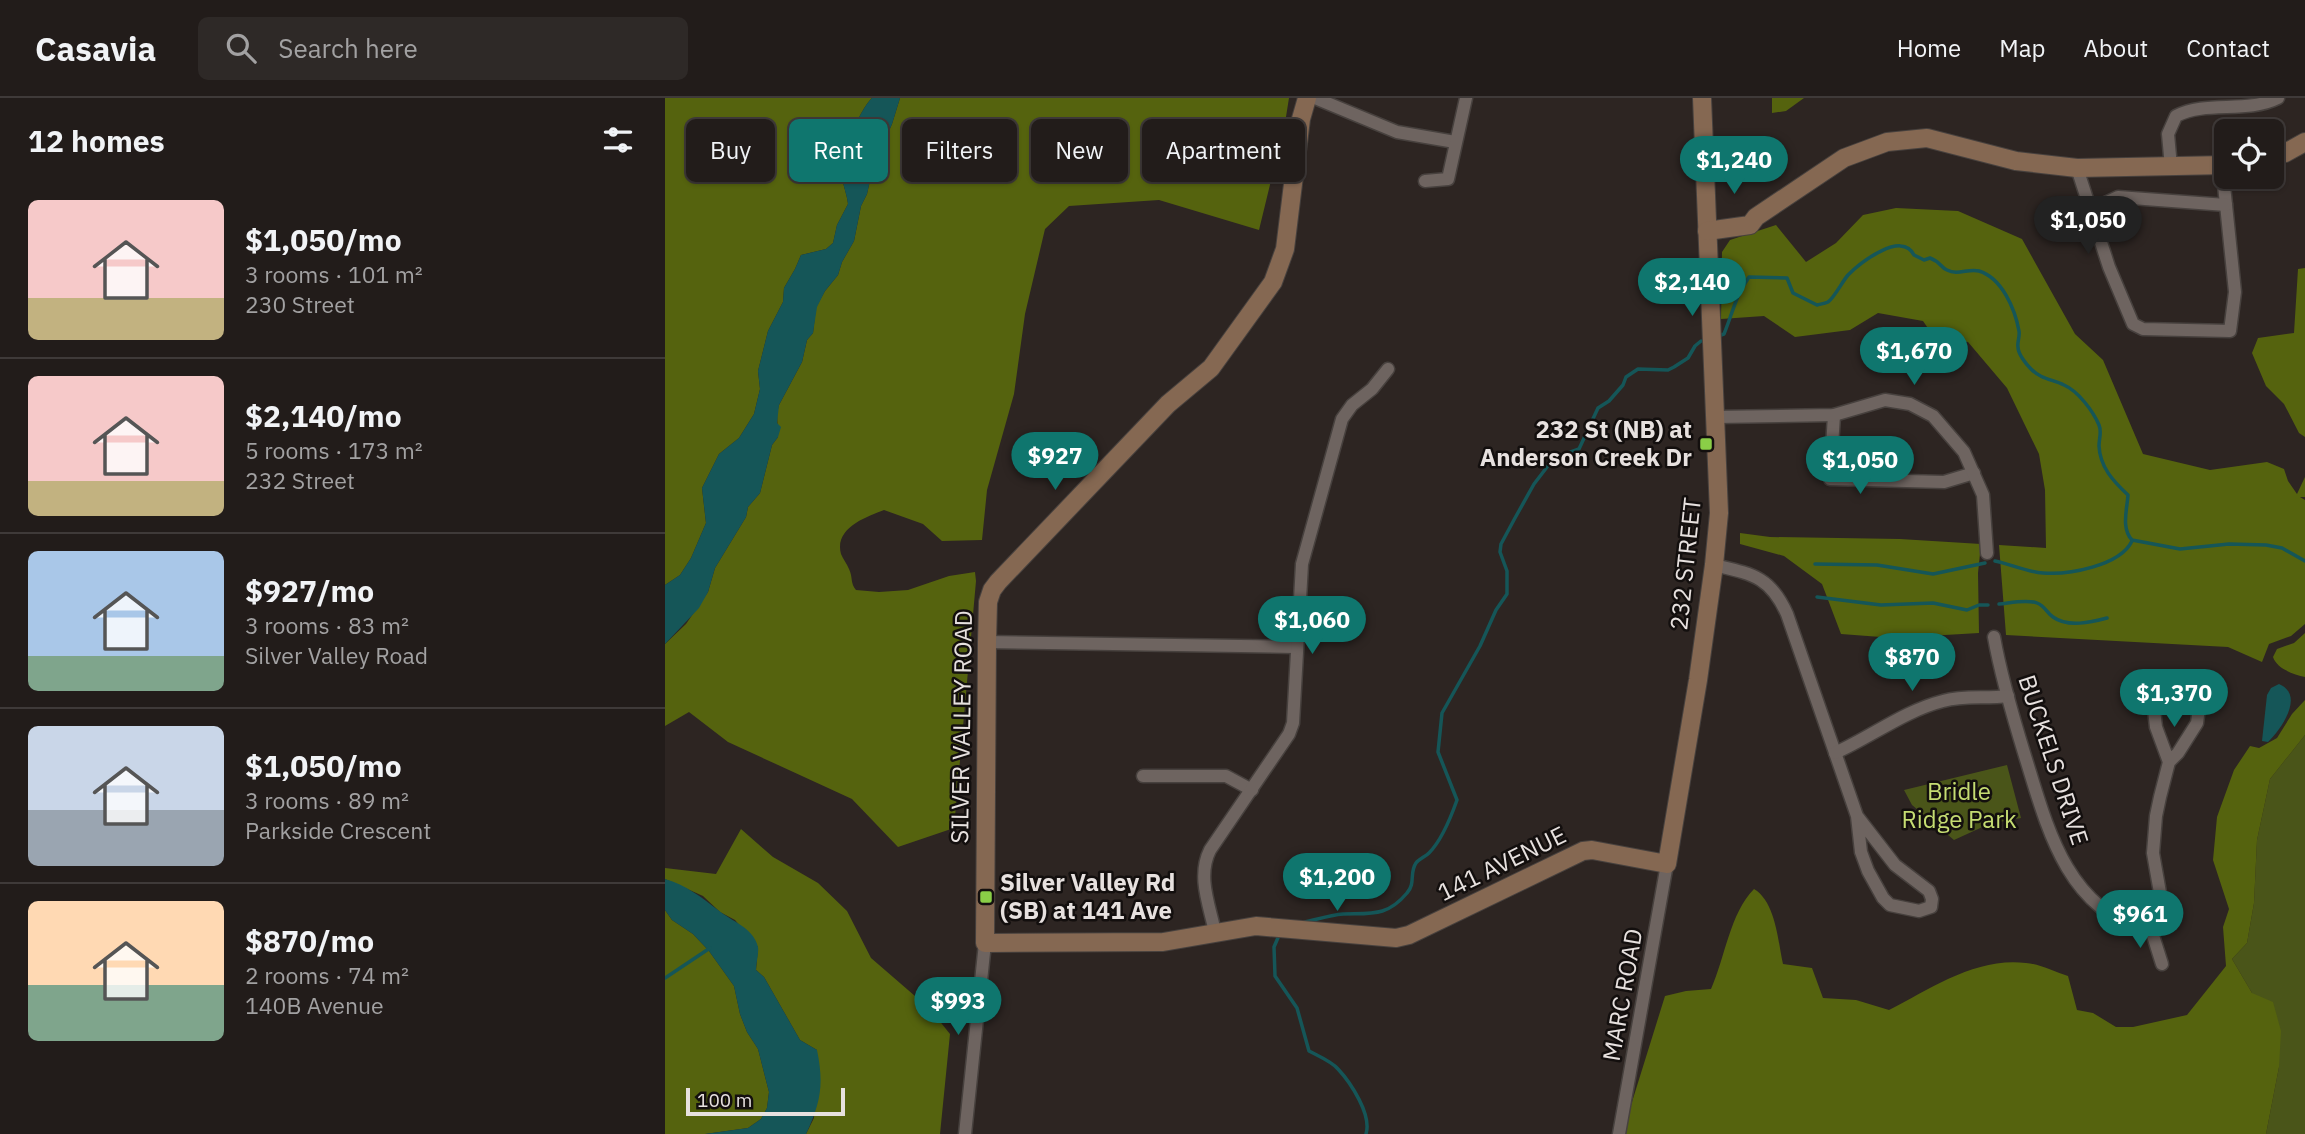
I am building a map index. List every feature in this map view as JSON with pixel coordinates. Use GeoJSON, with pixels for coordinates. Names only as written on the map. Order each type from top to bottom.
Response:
{"type":"FeatureCollection","features":[{"type":"Feature","properties":{"kind":"street","name":"SILVER VALLEY ROAD"},"geometry":{"type":"LineString","coordinates":[[965,1134],[985,943],[988,602],[998,582],[1168,404],[1211,368],[1273,282],[1285,249],[1301,118],[1307,98]]}},
{"type":"Feature","properties":{"kind":"street"},"geometry":{"type":"LineString","coordinates":[[1315,98],[1397,132],[1455,142]]}},
{"type":"Feature","properties":{"kind":"street"},"geometry":{"type":"LineString","coordinates":[[1425,181],[1448,179],[1466,98]]}},
{"type":"Feature","properties":{"kind":"street","name":"232 STREET"},"geometry":{"type":"LineString","coordinates":[[1667,864],[1697,680],[1719,513],[1702,98]]}},
{"type":"Feature","properties":{"kind":"street"},"geometry":{"type":"LineString","coordinates":[[2171,167],[2168,134],[2176,116],[2195,110],[2258,106],[2278,98]]}},
{"type":"Feature","properties":{"kind":"street"},"geometry":{"type":"LineString","coordinates":[[1707,224],[1750,225],[1756,217],[1844,158],[1887,142],[1927,138],[2016,161],[2077,168],[2214,166]]}},
{"type":"Feature","properties":{"kind":"street"},"geometry":{"type":"LineString","coordinates":[[2284,153],[2305,142]]}},
{"type":"Feature","properties":{"kind":"street"},"geometry":{"type":"LineString","coordinates":[[2077,168],[2109,267],[2133,324],[2143,329],[2230,331],[2235,292],[2225,189]]}},
{"type":"Feature","properties":{"kind":"street"},"geometry":{"type":"LineString","coordinates":[[2090,210],[2118,197],[2226,205]]}},
{"type":"Feature","properties":{"kind":"street"},"geometry":{"type":"LineString","coordinates":[[1215,932],[1202,877],[1205,862],[1210,850],[1290,734],[1293,723],[1302,564],[1338,430],[1347,411],[1372,389],[1388,369]]}},
{"type":"Feature","properties":{"kind":"street"},"geometry":{"type":"LineString","coordinates":[[1716,417],[1834,415],[1885,400],[1910,404],[1933,416],[1964,452],[1983,495],[1987,553]]}},
{"type":"Feature","properties":{"kind":"street"},"geometry":{"type":"LineString","coordinates":[[1834,415],[1830,479],[1944,482],[1974,473]]}},
{"type":"Feature","properties":{"kind":"street"},"geometry":{"type":"LineString","coordinates":[[1714,565],[1757,576],[1776,594],[1787,614],[1857,816],[1864,862],[1887,903],[1897,908],[1919,911],[1928,909],[1932,903],[1929,891],[1895,865],[1857,816]]}},
{"type":"Feature","properties":{"kind":"street","name":"BUCKELS DRIVE"},"geometry":{"type":"LineString","coordinates":[[1994,637],[2008,696],[2048,829],[2060,857],[2081,887],[2115,919],[2143,929],[2150,926]]}},
{"type":"Feature","properties":{"kind":"street"},"geometry":{"type":"LineString","coordinates":[[987,642],[1296,647]]}},
{"type":"Feature","properties":{"kind":"street"},"geometry":{"type":"LineString","coordinates":[[1835,753],[1931,704],[1957,698],[2008,696]]}},
{"type":"Feature","properties":{"kind":"street"},"geometry":{"type":"LineString","coordinates":[[2162,964],[2150,926],[2158,918],[2162,904],[2154,853],[2154,834],[2169,762],[2197,723],[2199,708],[2194,703],[2164,700],[2158,703],[2154,710],[2155,727],[2169,762]]}},
{"type":"Feature","properties":{"kind":"street"},"geometry":{"type":"LineString","coordinates":[[1143,776],[1226,776],[1252,790]]}},
{"type":"Feature","properties":{"kind":"street","name":"141 AVENUE"},"geometry":{"type":"LineString","coordinates":[[985,943],[1144,943],[1182,940],[1215,932],[1266,926],[1396,938],[1409,935],[1583,851],[1592,850],[1667,864]]}},
{"type":"Feature","properties":{"kind":"street","name":"MARC ROAD"},"geometry":{"type":"LineString","coordinates":[[1619,1134],[1667,864]]}},
{"type":"Feature","properties":{"kind":"green space"},"geometry":{"type":"Polygon","coordinates":[[[665,98],[872,98],[859,119],[789,119],[789,182],[843,182],[848,204],[837,225],[833,243],[826,249],[801,255],[784,288],[783,302],[768,331],[758,371],[760,389],[754,414],[739,438],[719,454],[702,488],[706,523],[691,558],[680,575],[665,585],[665,98]]]}},
{"type":"Feature","properties":{"kind":"green space"},"geometry":{"type":"Polygon","coordinates":[[[900,98],[1289,98],[1286,119],[1142,119],[1142,182],[1271,182],[1259,230],[1159,200],[1069,206],[1045,229],[1025,314],[1014,394],[987,490],[982,540],[942,541],[923,524],[884,510],[853,525],[842,537],[841,554],[856,590],[908,590],[949,576],[975,572],[954,828],[898,847],[852,799],[728,742],[689,712],[665,726],[665,644],[686,624],[708,592],[715,568],[746,517],[748,507],[760,493],[772,445],[778,437],[779,405],[802,362],[807,340],[813,333],[816,307],[838,275],[854,241],[861,206],[870,182],[888,182],[888,133],[900,98]]]}},
{"type":"Feature","properties":{"kind":"green space"},"geometry":{"type":"Polygon","coordinates":[[[1772,98],[1804,98],[1786,111],[1772,113],[1772,98]]]}},
{"type":"Feature","properties":{"kind":"green space"},"geometry":{"type":"Polygon","coordinates":[[[1896,208],[1958,211],[2022,239],[2075,334],[2103,360],[2143,454],[2210,470],[2267,462],[2284,469],[2297,494],[2305,477],[2305,497],[2300,497],[2305,500],[2305,624],[2291,636],[2269,644],[2262,662],[2228,647],[2006,635],[1999,545],[2046,548],[2045,490],[2039,454],[2007,388],[1968,342],[1934,337],[1923,321],[1878,313],[1850,330],[1795,337],[1764,316],[1721,319],[1722,252],[1730,240],[1776,225],[1806,262],[1836,243],[1863,215],[1896,208]]]}},
{"type":"Feature","properties":{"kind":"green space"},"geometry":{"type":"Polygon","coordinates":[[[2305,268],[2305,437],[2299,433],[2284,404],[2266,386],[2252,353],[2258,338],[2294,333],[2298,269],[2305,268]]]}},
{"type":"Feature","properties":{"kind":"green space"},"geometry":{"type":"Polygon","coordinates":[[[1740,533],[1770,537],[1900,539],[1981,544],[1978,573],[1979,633],[1894,638],[1841,634],[1822,584],[1784,556],[1740,544],[1740,533]]]}},
{"type":"Feature","properties":{"kind":"green space"},"geometry":{"type":"Polygon","coordinates":[[[2305,633],[2305,677],[2282,668],[2273,657],[2277,649],[2294,643],[2305,633]]]}},
{"type":"Feature","properties":{"kind":"green space"},"geometry":{"type":"Polygon","coordinates":[[[2305,700],[2305,735],[2270,779],[2257,840],[2254,903],[2247,943],[2232,959],[2252,993],[2273,1002],[2281,1031],[2279,1067],[2266,1134],[1622,1134],[1665,996],[1711,989],[1739,910],[1754,889],[1772,913],[1783,964],[1812,968],[1823,998],[1856,1000],[1889,1010],[1972,969],[2008,962],[2042,966],[2068,976],[2077,1010],[2093,1013],[2116,1027],[2133,1027],[2187,1015],[2226,966],[2223,927],[2229,909],[2213,860],[2217,817],[2234,770],[2250,746],[2259,748],[2277,738],[2292,714],[2305,700]]]}},
{"type":"Feature","properties":{"kind":"green space"},"geometry":{"type":"Polygon","coordinates":[[[2305,735],[2305,1134],[2266,1134],[2279,1067],[2252,993],[2232,959],[2247,943],[2254,903],[2257,840],[2270,779],[2305,735]]]}},
{"type":"Feature","properties":{"kind":"green space","name":"Bridle Ridge Park"},"geometry":{"type":"Polygon","coordinates":[[[2007,765],[2021,818],[1989,824],[1954,840],[1912,805],[1904,790],[2007,765]]]}},
{"type":"Feature","properties":{"kind":"green space"},"geometry":{"type":"Polygon","coordinates":[[[741,829],[773,857],[818,883],[847,911],[871,958],[930,1009],[950,1034],[940,1134],[806,1134],[814,1118],[817,1050],[800,1040],[764,977],[756,970],[758,947],[735,920],[720,912],[703,896],[665,879],[665,868],[716,874],[741,829]]]}},
{"type":"Feature","properties":{"kind":"green space"},"geometry":{"type":"Polygon","coordinates":[[[665,910],[672,920],[693,934],[709,951],[734,986],[740,1014],[758,1049],[769,1092],[767,1108],[761,1119],[748,1128],[705,1134],[665,1134],[665,910]]]}},
{"type":"Feature","properties":{"kind":"water"},"geometry":{"type":"Polygon","coordinates":[[[872,98],[900,98],[888,133],[888,119],[859,119],[872,98]]]}},
{"type":"Feature","properties":{"kind":"water"},"geometry":{"type":"Polygon","coordinates":[[[843,182],[870,182],[861,206],[854,241],[838,275],[817,307],[813,333],[807,340],[802,362],[779,405],[777,423],[781,427],[772,445],[760,493],[748,507],[746,517],[715,568],[708,592],[699,608],[665,644],[665,585],[680,575],[691,558],[706,523],[702,488],[719,454],[739,438],[754,414],[760,389],[758,371],[768,331],[783,302],[784,288],[801,255],[826,249],[833,243],[837,225],[848,204],[843,182]]]}},
{"type":"Feature","properties":{"kind":"water"},"geometry":{"type":"Polygon","coordinates":[[[2279,684],[2287,689],[2290,696],[2289,712],[2274,736],[2268,742],[2262,741],[2267,695],[2271,688],[2279,684]]]}},
{"type":"Feature","properties":{"kind":"water"},"geometry":{"type":"Polygon","coordinates":[[[665,879],[693,892],[752,935],[758,947],[756,970],[764,977],[800,1040],[817,1050],[820,1093],[806,1134],[705,1134],[748,1128],[761,1119],[767,1108],[769,1092],[758,1049],[740,1014],[734,986],[709,951],[693,934],[672,920],[665,910],[665,879]]]}},
{"type":"Feature","properties":{"kind":"waterway"},"geometry":{"type":"LineString","coordinates":[[1721,335],[1724,334],[1737,298],[1749,277],[1787,278],[1793,293],[1817,305],[1827,303],[1848,275],[1862,263],[1891,247],[1908,248],[1914,255],[1924,260],[1930,258],[1951,272],[1979,271],[2001,287],[2011,304],[2019,331],[2018,350],[2027,364],[2039,375],[2075,392],[2085,402],[2099,425],[2102,461],[2112,479],[2128,495],[2126,524],[2132,540],[2180,549],[2229,544],[2266,545],[2282,548],[2305,561]]}},
{"type":"Feature","properties":{"kind":"waterway"},"geometry":{"type":"LineString","coordinates":[[1305,922],[1385,910],[1400,901],[1410,889],[1414,867],[1438,842],[1457,800],[1438,752],[1442,713],[1507,594],[1507,571],[1500,552],[1501,544],[1534,484],[1554,458],[1579,449],[1598,408],[1609,401],[1623,385],[1626,377],[1638,369],[1668,370],[1688,358],[1701,341]]}},
{"type":"Feature","properties":{"kind":"waterway"},"geometry":{"type":"LineString","coordinates":[[1995,561],[2037,572],[2066,572],[2105,563],[2126,550],[2132,541]]}},
{"type":"Feature","properties":{"kind":"waterway"},"geometry":{"type":"LineString","coordinates":[[1815,564],[1877,565],[1933,574],[1985,563]]}},
{"type":"Feature","properties":{"kind":"waterway"},"geometry":{"type":"LineString","coordinates":[[1817,597],[1881,605],[1933,603],[1967,610],[1988,605]]}},
{"type":"Feature","properties":{"kind":"waterway"},"geometry":{"type":"LineString","coordinates":[[1999,604],[2023,601],[2037,603],[2053,617],[2066,622],[2080,623],[2107,618]]}},
{"type":"Feature","properties":{"kind":"waterway"},"geometry":{"type":"LineString","coordinates":[[1280,933],[1274,947],[1275,976],[1297,1008],[1309,1051],[1335,1066],[1354,1091],[1366,1118],[1366,1134]]}},
{"type":"Feature","properties":{"kind":"waterway"},"geometry":{"type":"LineString","coordinates":[[665,978],[710,948]]}},
{"type":"Feature","properties":{"kind":"place","name":"232 St (NB) at Anderson Creek Dr"},"geometry":{"type":"Point","coordinates":[1706,444]}},
{"type":"Feature","properties":{"kind":"place","name":"Silver Valley Rd (SB) at 141 Ave"},"geometry":{"type":"Point","coordinates":[986,897]}}]}
